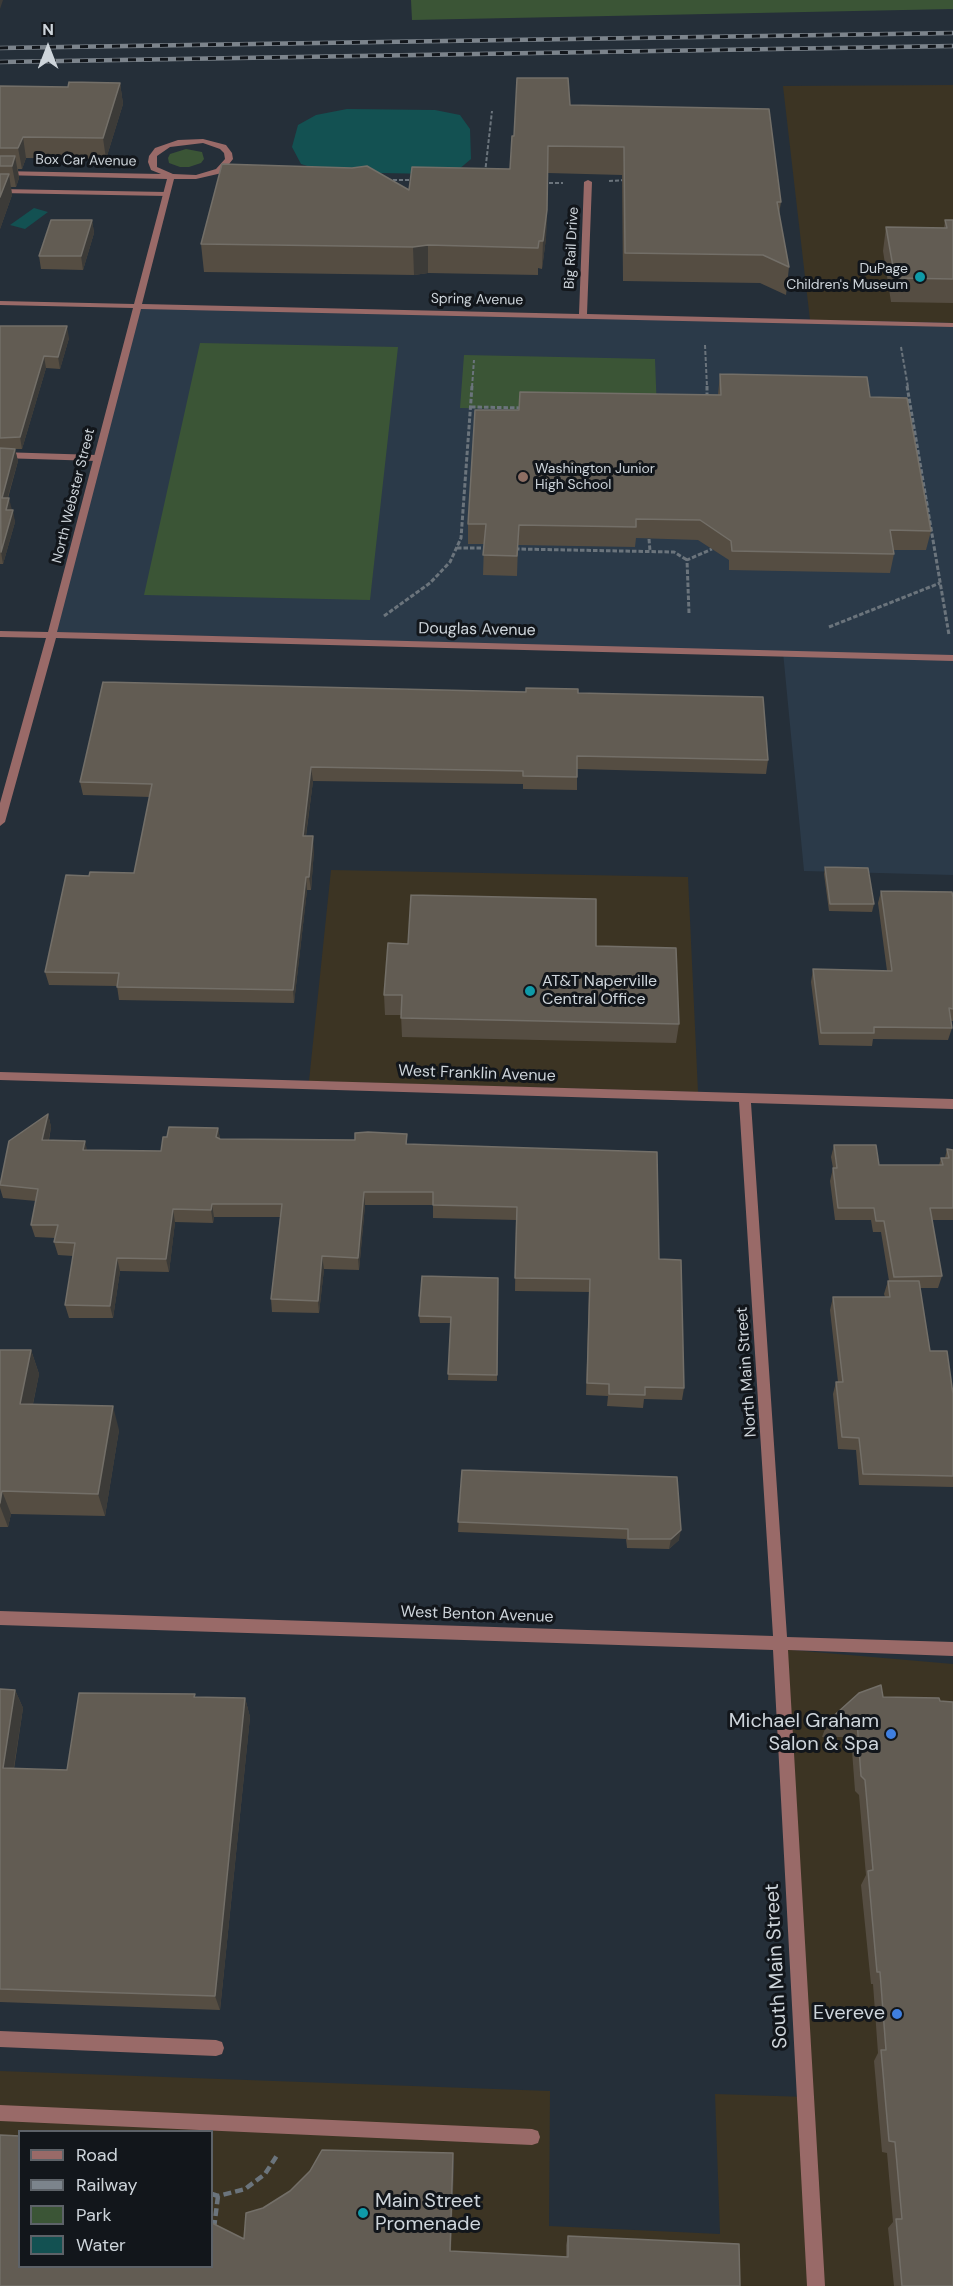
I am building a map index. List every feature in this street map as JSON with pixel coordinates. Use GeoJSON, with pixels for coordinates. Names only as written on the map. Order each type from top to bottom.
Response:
{"type":"FeatureCollection","features":[{"type":"Feature","properties":{"kind":"street"},"geometry":{"type":"LineString","coordinates":[[190,140],[203,141],[223,147],[228,153],[229,159],[226,165],[209,175],[183,178],[171,176],[154,168],[152,162],[153,156],[167,145],[190,140]]}},
{"type":"Feature","properties":{"kind":"street","name":"Box Car Avenue"},"geometry":{"type":"LineString","coordinates":[[0,173],[171,176]]}},
{"type":"Feature","properties":{"kind":"street","name":"North Webster Street"},"geometry":{"type":"LineString","coordinates":[[0,822],[52,635],[171,176]]}},
{"type":"Feature","properties":{"kind":"street","name":"Big Rail Drive"},"geometry":{"type":"LineString","coordinates":[[583,316],[588,182]]}},
{"type":"Feature","properties":{"kind":"street"},"geometry":{"type":"LineString","coordinates":[[0,191],[166,194]]}},
{"type":"Feature","properties":{"kind":"street","name":"Spring Avenue"},"geometry":{"type":"LineString","coordinates":[[0,303],[953,325]]}},
{"type":"Feature","properties":{"kind":"street"},"geometry":{"type":"LineString","coordinates":[[0,455],[97,458]]}},
{"type":"Feature","properties":{"kind":"street","name":"Douglas Avenue"},"geometry":{"type":"LineString","coordinates":[[0,634],[953,658]]}},
{"type":"Feature","properties":{"kind":"street","name":"West Franklin Avenue"},"geometry":{"type":"LineString","coordinates":[[0,1076],[953,1104]]}},
{"type":"Feature","properties":{"kind":"street","name":"North Main Street"},"geometry":{"type":"LineString","coordinates":[[745,1098],[780,1644]]}},
{"type":"Feature","properties":{"kind":"street","name":"West Benton Avenue"},"geometry":{"type":"LineString","coordinates":[[0,1618],[953,1649]]}},
{"type":"Feature","properties":{"kind":"street","name":"South Main Street"},"geometry":{"type":"LineString","coordinates":[[780,1644],[816,2286]]}},
{"type":"Feature","properties":{"kind":"street"},"geometry":{"type":"LineString","coordinates":[[0,2039],[216,2048]]}},
{"type":"Feature","properties":{"kind":"street"},"geometry":{"type":"LineString","coordinates":[[0,2113],[532,2137]]}},
{"type":"Feature","properties":{"kind":"path"},"geometry":{"type":"LineString","coordinates":[[485,181],[492,111]]}},
{"type":"Feature","properties":{"kind":"path"},"geometry":{"type":"LineString","coordinates":[[381,179],[416,180]]}},
{"type":"Feature","properties":{"kind":"path"},"geometry":{"type":"LineString","coordinates":[[606,181],[636,180]]}},
{"type":"Feature","properties":{"kind":"path"},"geometry":{"type":"LineString","coordinates":[[542,183],[573,183]]}},
{"type":"Feature","properties":{"kind":"path"},"geometry":{"type":"LineString","coordinates":[[900,344],[948,627]]}},
{"type":"Feature","properties":{"kind":"path"},"geometry":{"type":"LineString","coordinates":[[705,345],[707,400]]}},
{"type":"Feature","properties":{"kind":"path"},"geometry":{"type":"LineString","coordinates":[[384,616],[430,583],[450,562],[461,538],[474,360]]}},
{"type":"Feature","properties":{"kind":"path"},"geometry":{"type":"LineString","coordinates":[[471,406],[526,408]]}},
{"type":"Feature","properties":{"kind":"path"},"geometry":{"type":"LineString","coordinates":[[470,422],[480,422]]}},
{"type":"Feature","properties":{"kind":"path"},"geometry":{"type":"LineString","coordinates":[[908,444],[917,444]]}},
{"type":"Feature","properties":{"kind":"path"},"geometry":{"type":"LineString","coordinates":[[921,521],[930,522]]}},
{"type":"Feature","properties":{"kind":"path"},"geometry":{"type":"LineString","coordinates":[[649,539],[650,552]]}},
{"type":"Feature","properties":{"kind":"path"},"geometry":{"type":"LineString","coordinates":[[457,548],[487,548]]}},
{"type":"Feature","properties":{"kind":"path"},"geometry":{"type":"LineString","coordinates":[[507,549],[603,548],[674,552],[687,560]]}},
{"type":"Feature","properties":{"kind":"path"},"geometry":{"type":"LineString","coordinates":[[687,560],[712,549]]}},
{"type":"Feature","properties":{"kind":"path"},"geometry":{"type":"LineString","coordinates":[[687,560],[689,613]]}},
{"type":"Feature","properties":{"kind":"path"},"geometry":{"type":"LineString","coordinates":[[829,627],[940,583]]}},
{"type":"Feature","properties":{"kind":"path"},"geometry":{"type":"LineString","coordinates":[[213,2237],[215,2195],[245,2189],[265,2174],[282,2150],[288,2126]]}},
{"type":"Feature","properties":{"kind":"shaded area"},"geometry":{"type":"Polygon","coordinates":[[[953,85],[953,323],[810,320],[783,86],[953,85]]]}},
{"type":"Feature","properties":{"kind":"shaded area","name":"Washington Junior High School"},"geometry":{"type":"Polygon","coordinates":[[[139,305],[953,323],[953,875],[804,871],[783,652],[51,632],[139,305]]]}},
{"type":"Feature","properties":{"kind":"shaded area"},"geometry":{"type":"Polygon","coordinates":[[[331,870],[688,877],[698,1092],[309,1081],[331,870]]]}},
{"type":"Feature","properties":{"kind":"shaded area"},"geometry":{"type":"Polygon","coordinates":[[[780,1649],[953,1664],[953,2286],[0,2286],[0,2071],[550,2091],[549,2226],[720,2234],[715,2094],[806,2097],[780,1649]]]}},
{"type":"Feature","properties":{"kind":"green space"},"geometry":{"type":"Polygon","coordinates":[[[411,0],[953,0],[953,9],[412,20],[411,0]]]}},
{"type":"Feature","properties":{"kind":"green space"},"geometry":{"type":"Polygon","coordinates":[[[186,149],[202,152],[204,159],[201,163],[189,167],[169,163],[170,154],[186,149]]]}},
{"type":"Feature","properties":{"kind":"green space"},"geometry":{"type":"Polygon","coordinates":[[[200,343],[398,347],[370,600],[144,595],[200,343]]]}},
{"type":"Feature","properties":{"kind":"green space"},"geometry":{"type":"Polygon","coordinates":[[[464,355],[655,359],[657,412],[460,408],[464,355]]]}},
{"type":"Feature","properties":{"kind":"water"},"geometry":{"type":"Polygon","coordinates":[[[347,109],[435,110],[460,115],[470,129],[471,159],[458,170],[435,174],[327,172],[301,164],[292,147],[298,125],[316,115],[347,109]]]}},
{"type":"Feature","properties":{"kind":"water"},"geometry":{"type":"Polygon","coordinates":[[[34,208],[48,212],[25,229],[10,225],[34,208]]]}},
{"type":"Feature","properties":{"kind":"building"},"geometry":{"type":"Polygon","coordinates":[[[517,78],[568,78],[570,105],[769,109],[781,202],[777,202],[789,267],[763,255],[625,253],[624,147],[548,146],[547,210],[543,241],[539,241],[538,248],[201,244],[222,164],[352,168],[367,166],[409,190],[412,167],[510,169],[517,78]]]}},
{"type":"Feature","properties":{"kind":"building"},"geometry":{"type":"Polygon","coordinates":[[[69,82],[120,83],[103,138],[23,137],[18,148],[0,148],[0,86],[68,87],[69,82]]]}},
{"type":"Feature","properties":{"kind":"building"},"geometry":{"type":"Polygon","coordinates":[[[0,156],[15,156],[12,166],[0,166],[0,156]]]}},
{"type":"Feature","properties":{"kind":"building"},"geometry":{"type":"Polygon","coordinates":[[[0,174],[9,174],[0,197],[0,174]]]}},
{"type":"Feature","properties":{"kind":"building"},"geometry":{"type":"Polygon","coordinates":[[[51,220],[92,220],[81,256],[39,256],[51,220]]]}},
{"type":"Feature","properties":{"kind":"building"},"geometry":{"type":"Polygon","coordinates":[[[945,220],[953,220],[953,279],[895,278],[886,227],[947,228],[945,220]]]}},
{"type":"Feature","properties":{"kind":"building"},"geometry":{"type":"Polygon","coordinates":[[[0,326],[67,326],[58,357],[44,356],[20,437],[0,438],[0,326]]]}},
{"type":"Feature","properties":{"kind":"building"},"geometry":{"type":"Polygon","coordinates":[[[720,374],[867,377],[870,397],[907,398],[931,531],[890,530],[894,554],[732,551],[731,541],[700,520],[636,519],[636,527],[519,525],[517,556],[483,555],[486,524],[468,524],[475,410],[519,410],[520,392],[721,395],[720,374]]]}},
{"type":"Feature","properties":{"kind":"building"},"geometry":{"type":"Polygon","coordinates":[[[0,448],[15,449],[2,498],[9,498],[6,510],[13,510],[1,552],[0,448]]]}},
{"type":"Feature","properties":{"kind":"building"},"geometry":{"type":"Polygon","coordinates":[[[103,682],[526,692],[526,688],[578,689],[578,693],[763,697],[768,760],[577,756],[577,777],[523,776],[523,771],[311,767],[303,836],[313,836],[293,990],[117,987],[119,973],[45,972],[66,875],[89,876],[90,872],[134,873],[152,784],[80,782],[103,682]]]}},
{"type":"Feature","properties":{"kind":"building"},"geometry":{"type":"Polygon","coordinates":[[[825,867],[868,868],[874,904],[830,904],[825,867]]]}},
{"type":"Feature","properties":{"kind":"building"},"geometry":{"type":"Polygon","coordinates":[[[881,891],[952,892],[953,1009],[949,1008],[952,1028],[874,1027],[874,1033],[821,1033],[813,969],[892,971],[881,891]]]}},
{"type":"Feature","properties":{"kind":"building","name":"AT&T Naperville Central Office"},"geometry":{"type":"Polygon","coordinates":[[[411,895],[596,899],[596,946],[676,948],[679,1024],[401,1018],[402,995],[384,995],[388,943],[408,944],[411,895]]]}},
{"type":"Feature","properties":{"kind":"building"},"geometry":{"type":"Polygon","coordinates":[[[48,1114],[42,1140],[85,1141],[83,1150],[161,1151],[163,1137],[167,1137],[169,1127],[218,1128],[216,1137],[220,1139],[355,1140],[355,1133],[368,1132],[407,1134],[406,1144],[657,1152],[659,1259],[681,1260],[684,1388],[645,1387],[645,1395],[609,1394],[609,1384],[587,1383],[590,1279],[515,1278],[517,1207],[433,1205],[433,1192],[364,1192],[358,1258],[322,1256],[318,1301],[271,1299],[282,1204],[212,1204],[211,1210],[173,1209],[166,1259],[117,1258],[110,1306],[65,1305],[75,1243],[54,1242],[58,1225],[31,1225],[38,1189],[0,1185],[9,1141],[48,1114]]]}},
{"type":"Feature","properties":{"kind":"building"},"geometry":{"type":"Polygon","coordinates":[[[834,1145],[876,1145],[879,1165],[943,1165],[941,1158],[949,1158],[947,1149],[953,1150],[953,1208],[930,1208],[942,1276],[894,1277],[884,1221],[876,1221],[874,1208],[838,1208],[833,1168],[837,1168],[834,1145]]]}},
{"type":"Feature","properties":{"kind":"building"},"geometry":{"type":"Polygon","coordinates":[[[422,1276],[498,1278],[497,1375],[448,1374],[451,1317],[419,1316],[422,1276]]]}},
{"type":"Feature","properties":{"kind":"building"},"geometry":{"type":"Polygon","coordinates":[[[888,1281],[919,1281],[930,1351],[947,1351],[953,1394],[953,1476],[863,1474],[859,1438],[842,1437],[836,1382],[843,1382],[833,1297],[890,1297],[888,1281]]]}},
{"type":"Feature","properties":{"kind":"building"},"geometry":{"type":"Polygon","coordinates":[[[0,1350],[31,1350],[20,1404],[113,1406],[98,1494],[2,1491],[0,1503],[0,1350]]]}},
{"type":"Feature","properties":{"kind":"building"},"geometry":{"type":"Polygon","coordinates":[[[462,1470],[677,1477],[681,1530],[671,1539],[628,1539],[628,1529],[458,1522],[462,1470]]]}},
{"type":"Feature","properties":{"kind":"building"},"geometry":{"type":"Polygon","coordinates":[[[881,1685],[883,1697],[939,1698],[940,1701],[953,1702],[953,2286],[902,2286],[896,2219],[902,2219],[895,2142],[889,2141],[881,2050],[886,2050],[880,1972],[877,1972],[868,1871],[873,1870],[865,1780],[861,1776],[857,1721],[828,1721],[859,1693],[881,1685]]]}},
{"type":"Feature","properties":{"kind":"building"},"geometry":{"type":"Polygon","coordinates":[[[0,1689],[15,1690],[3,1768],[67,1770],[79,1693],[195,1694],[194,1697],[245,1698],[215,1996],[0,1989],[0,1689]]]}},
{"type":"Feature","properties":{"kind":"building","name":"Main Street Promenade"},"geometry":{"type":"Polygon","coordinates":[[[0,2135],[18,2136],[18,2268],[213,2268],[213,2224],[244,2239],[246,2213],[263,2208],[290,2191],[310,2171],[322,2150],[453,2153],[450,2251],[568,2257],[568,2236],[739,2244],[740,2286],[0,2286],[0,2135]]]}},
{"type":"Feature","properties":{"kind":"railway"},"geometry":{"type":"LineString","coordinates":[[0,48],[953,33]]}},
{"type":"Feature","properties":{"kind":"railway"},"geometry":{"type":"LineString","coordinates":[[0,62],[953,46]]}},
{"type":"Feature","properties":{"kind":"place","name":"DuPage Children's Museum"},"geometry":{"type":"Point","coordinates":[920,277]}},
{"type":"Feature","properties":{"kind":"place","name":"Washington Junior High School"},"geometry":{"type":"Point","coordinates":[523,477]}},
{"type":"Feature","properties":{"kind":"place","name":"AT&T Naperville Central Office"},"geometry":{"type":"Point","coordinates":[530,991]}},
{"type":"Feature","properties":{"kind":"place","name":"Michael Graham Salon & Spa"},"geometry":{"type":"Point","coordinates":[891,1734]}},
{"type":"Feature","properties":{"kind":"place","name":"Evereve"},"geometry":{"type":"Point","coordinates":[897,2014]}},
{"type":"Feature","properties":{"kind":"place","name":"Main Street Promenade"},"geometry":{"type":"Point","coordinates":[363,2213]}}]}
